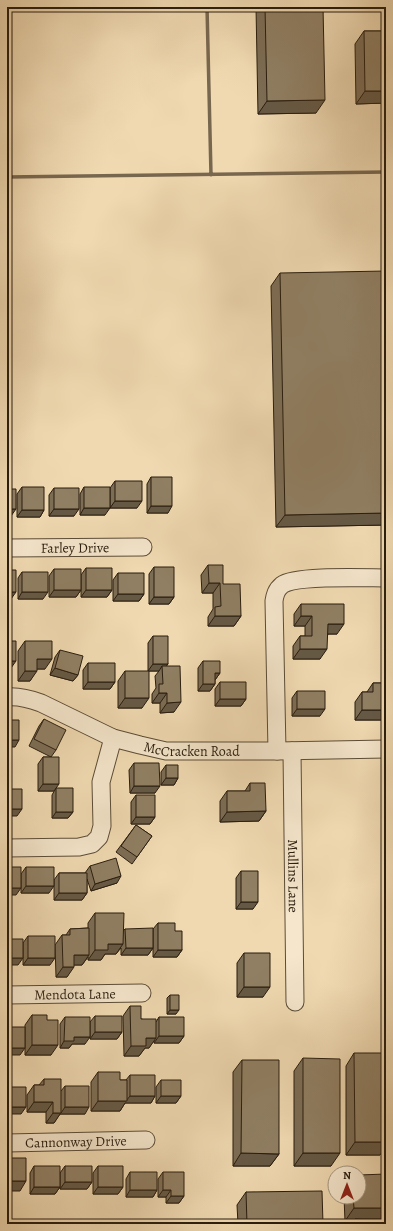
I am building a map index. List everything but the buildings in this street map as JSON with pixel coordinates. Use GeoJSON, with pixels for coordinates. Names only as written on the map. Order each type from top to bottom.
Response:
{"type":"FeatureCollection","features":[{"type":"Feature","properties":{"kind":"street","name":"Farley Drive"},"geometry":{"type":"LineString","coordinates":[[7,548],[143,547]]}},
{"type":"Feature","properties":{"kind":"street","name":"Mullins Lane"},"geometry":{"type":"LineString","coordinates":[[295,1002],[284,751],[274,601],[276,592],[283,585],[304,579],[386,578]]}},
{"type":"Feature","properties":{"kind":"street","name":"McCracken Road"},"geometry":{"type":"LineString","coordinates":[[7,697],[16,696],[29,698],[113,738],[166,750],[284,751],[386,749]]}},
{"type":"Feature","properties":{"kind":"street"},"geometry":{"type":"LineString","coordinates":[[7,848],[79,847],[92,844],[99,837],[102,826],[101,782],[113,738]]}},
{"type":"Feature","properties":{"kind":"street","name":"Mendota Lane"},"geometry":{"type":"LineString","coordinates":[[7,995],[142,993]]}},
{"type":"Feature","properties":{"kind":"street","name":"Cannonway Drive"},"geometry":{"type":"LineString","coordinates":[[7,1143],[146,1140]]}},
{"type":"Feature","properties":{"kind":"waterway"},"geometry":{"type":"LineString","coordinates":[[207,7],[211,175]]}},
{"type":"Feature","properties":{"kind":"waterway"},"geometry":{"type":"LineString","coordinates":[[7,177],[386,172]]}}]}
